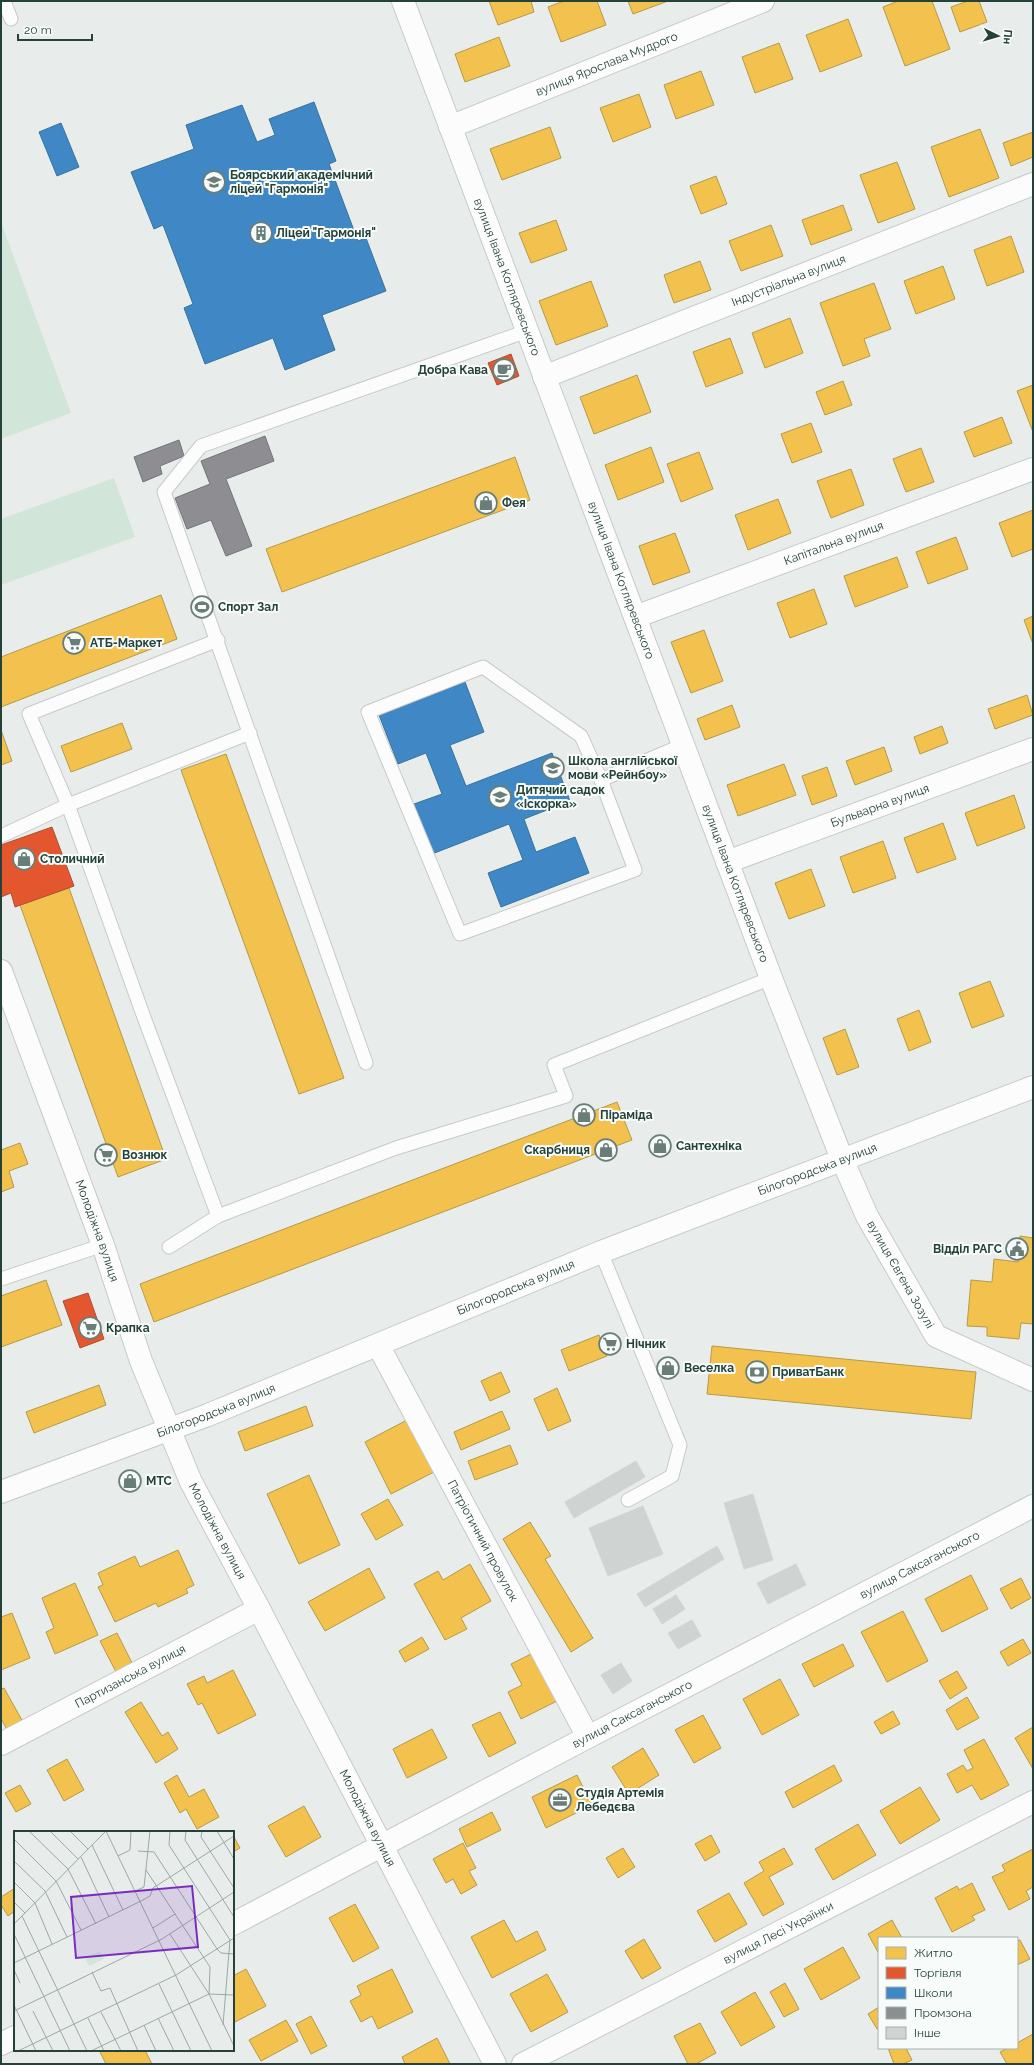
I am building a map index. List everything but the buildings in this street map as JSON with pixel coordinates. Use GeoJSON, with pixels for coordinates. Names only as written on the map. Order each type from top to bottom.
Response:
{"type":"FeatureCollection","features":[{"type":"Feature","properties":{"kind":"street","name":"вулиця Івана Котляревського"},"geometry":{"type":"LineString","coordinates":[[403,1],[727,862],[842,1159]]}},
{"type":"Feature","properties":{"kind":"street","name":"вулиця Ярослава Мудрого"},"geometry":{"type":"LineString","coordinates":[[450,127],[763,1]]}},
{"type":"Feature","properties":{"kind":"street","name":"Індустріальна вулиця"},"geometry":{"type":"LineString","coordinates":[[544,377],[1033,184]]}},
{"type":"Feature","properties":{"kind":"street","name":"Капітальна вулиця"},"geometry":{"type":"LineString","coordinates":[[635,617],[1033,469]]}},
{"type":"Feature","properties":{"kind":"street","name":"Бульварна вулиця"},"geometry":{"type":"LineString","coordinates":[[727,862],[1033,749]]}},
{"type":"Feature","properties":{"kind":"street","name":"Молодіжна вулиця"},"geometry":{"type":"LineString","coordinates":[[1,971],[7,1006],[103,1245],[141,1361],[191,1482],[383,1847],[494,2064]]}},
{"type":"Feature","properties":{"kind":"street","name":"Білогородська вулиця"},"geometry":{"type":"LineString","coordinates":[[1,1492],[170,1429],[378,1345],[601,1252],[842,1159],[1032,1089]]}},
{"type":"Feature","properties":{"kind":"street","name":"вулиця Євгена Зозулі"},"geometry":{"type":"LineString","coordinates":[[842,1159],[867,1216],[936,1336],[1033,1380]]}},
{"type":"Feature","properties":{"kind":"street","name":"Патріотичний провулок"},"geometry":{"type":"LineString","coordinates":[[378,1345],[588,1737]]}},
{"type":"Feature","properties":{"kind":"street","name":"вулиця Саксаганського"},"geometry":{"type":"LineString","coordinates":[[234,1923],[383,1847],[588,1737],[1033,1506]]}},
{"type":"Feature","properties":{"kind":"street","name":"Партизанська вулиця"},"geometry":{"type":"LineString","coordinates":[[1,1744],[259,1609]]}},
{"type":"Feature","properties":{"kind":"street","name":"вулиця Лесі Українки"},"geometry":{"type":"LineString","coordinates":[[523,2064],[1033,1802]]}},
{"type":"Feature","properties":{"kind":"street"},"geometry":{"type":"LineString","coordinates":[[1,2044],[14,2038]]}},
{"type":"Feature","properties":{"kind":"lane"},"geometry":{"type":"LineString","coordinates":[[4,1],[11,19]]}},
{"type":"Feature","properties":{"kind":"lane"},"geometry":{"type":"LineString","coordinates":[[366,1063],[218,640],[164,492],[202,446],[527,331]]}},
{"type":"Feature","properties":{"kind":"lane"},"geometry":{"type":"LineString","coordinates":[[218,640],[29,714],[68,804],[139,1005],[218,1216]]}},
{"type":"Feature","properties":{"kind":"lane"},"geometry":{"type":"LineString","coordinates":[[483,667],[581,736],[601,780],[635,870],[460,934],[368,712],[483,667]]}},
{"type":"Feature","properties":{"kind":"lane"},"geometry":{"type":"LineString","coordinates":[[1,836],[68,804],[250,734]]}},
{"type":"Feature","properties":{"kind":"lane"},"geometry":{"type":"LineString","coordinates":[[601,780],[683,745]]}},
{"type":"Feature","properties":{"kind":"lane"},"geometry":{"type":"LineString","coordinates":[[169,1247],[218,1216],[396,1148],[566,1096],[554,1065],[771,978]]}},
{"type":"Feature","properties":{"kind":"lane"},"geometry":{"type":"LineString","coordinates":[[1,1279],[103,1245]]}},
{"type":"Feature","properties":{"kind":"lane"},"geometry":{"type":"LineString","coordinates":[[601,1252],[680,1446],[672,1476],[628,1500]]}},
{"type":"Feature","properties":{"kind":"green space"},"geometry":{"type":"Polygon","coordinates":[[[1,222],[71,413],[1,439],[1,222]]]}},
{"type":"Feature","properties":{"kind":"green space"},"geometry":{"type":"Polygon","coordinates":[[[114,478],[135,537],[1,585],[1,519],[114,478]]]}},
{"type":"Feature","properties":{"kind":"place","name":"Боярський академічний ліцей \"Гармонія\""},"geometry":{"type":"Point","coordinates":[214,182]}},
{"type":"Feature","properties":{"kind":"place","name":"Ліцей \"Гармонія\""},"geometry":{"type":"Point","coordinates":[261,233]}},
{"type":"Feature","properties":{"kind":"place","name":"Добра Кава"},"geometry":{"type":"Point","coordinates":[504,370]}},
{"type":"Feature","properties":{"kind":"place","name":"Фея"},"geometry":{"type":"Point","coordinates":[486,503]}},
{"type":"Feature","properties":{"kind":"place","name":"Спорт Зал"},"geometry":{"type":"Point","coordinates":[202,607]}},
{"type":"Feature","properties":{"kind":"place","name":"АТБ-Маркет"},"geometry":{"type":"Point","coordinates":[74,643]}},
{"type":"Feature","properties":{"kind":"place","name":"Школа англійської мови «Рейнбоу»"},"geometry":{"type":"Point","coordinates":[553,768]}},
{"type":"Feature","properties":{"kind":"place","name":"Дитячий садок «Іскорка»"},"geometry":{"type":"Point","coordinates":[500,797]}},
{"type":"Feature","properties":{"kind":"place","name":"Столичний"},"geometry":{"type":"Point","coordinates":[24,859]}},
{"type":"Feature","properties":{"kind":"place","name":"Піраміда"},"geometry":{"type":"Point","coordinates":[584,1115]}},
{"type":"Feature","properties":{"kind":"place","name":"Сантехніка"},"geometry":{"type":"Point","coordinates":[660,1146]}},
{"type":"Feature","properties":{"kind":"place","name":"Скарбниця"},"geometry":{"type":"Point","coordinates":[606,1150]}},
{"type":"Feature","properties":{"kind":"place","name":"Вознюк"},"geometry":{"type":"Point","coordinates":[106,1155]}},
{"type":"Feature","properties":{"kind":"place","name":"Відділ РАГС"},"geometry":{"type":"Point","coordinates":[1017,1249]}},
{"type":"Feature","properties":{"kind":"place","name":"Крапка"},"geometry":{"type":"Point","coordinates":[90,1328]}},
{"type":"Feature","properties":{"kind":"place","name":"Нічник"},"geometry":{"type":"Point","coordinates":[610,1344]}},
{"type":"Feature","properties":{"kind":"place","name":"Веселка"},"geometry":{"type":"Point","coordinates":[668,1368]}},
{"type":"Feature","properties":{"kind":"place","name":"ПриватБанк"},"geometry":{"type":"Point","coordinates":[757,1372]}},
{"type":"Feature","properties":{"kind":"place","name":"МТС"},"geometry":{"type":"Point","coordinates":[130,1481]}},
{"type":"Feature","properties":{"kind":"place","name":"Студія Артемія Лебедєва"},"geometry":{"type":"Point","coordinates":[560,1800]}}]}
